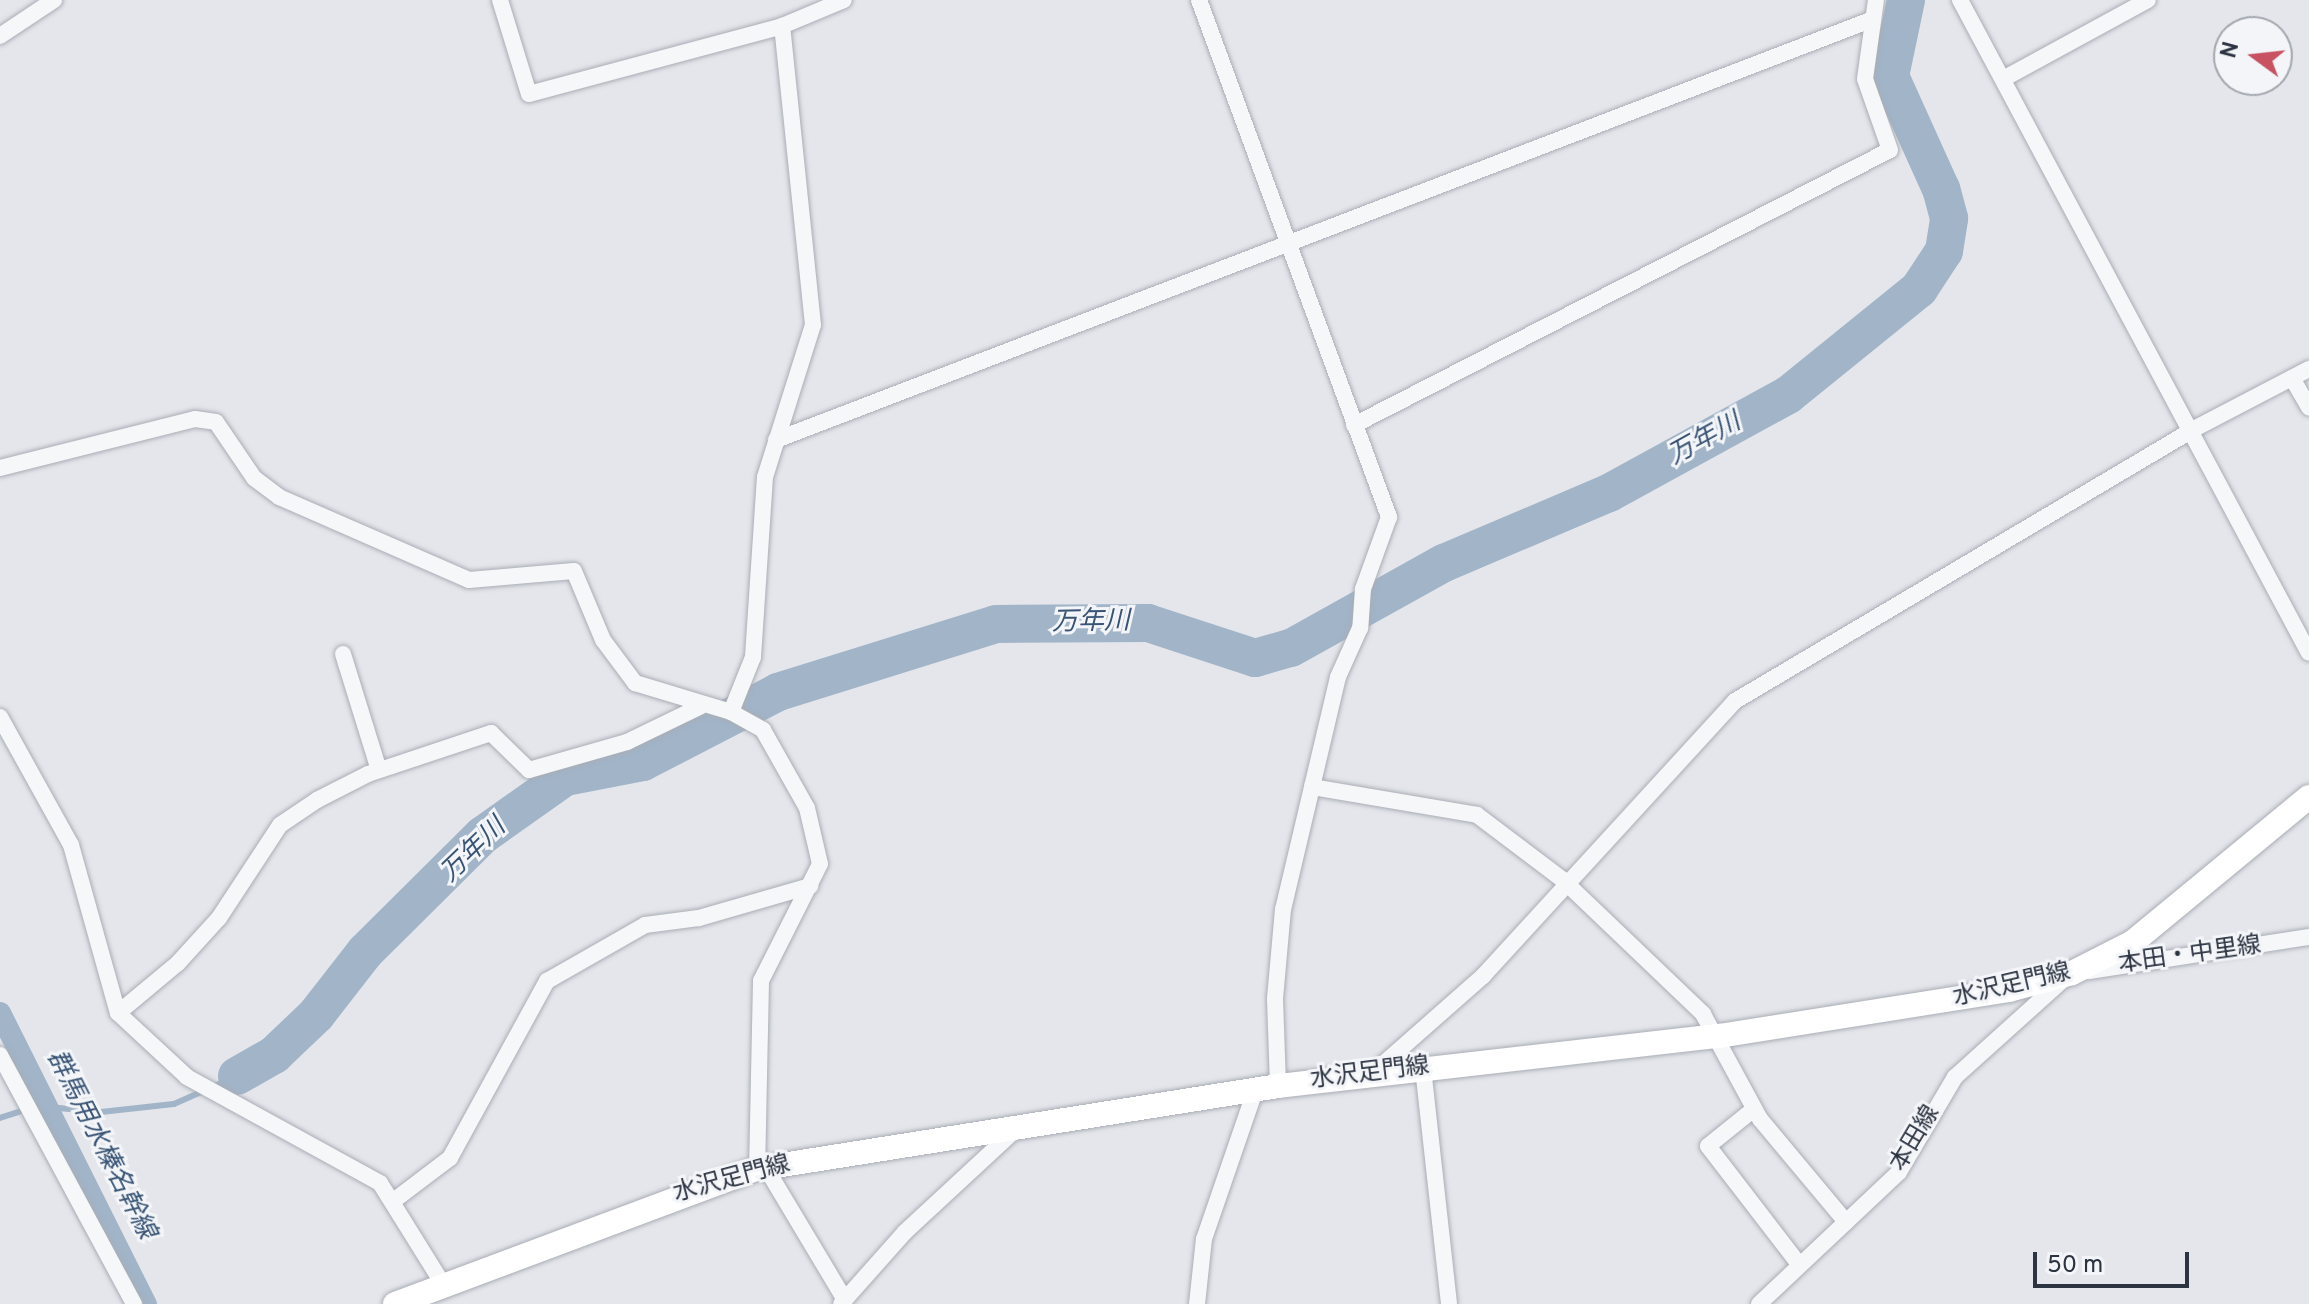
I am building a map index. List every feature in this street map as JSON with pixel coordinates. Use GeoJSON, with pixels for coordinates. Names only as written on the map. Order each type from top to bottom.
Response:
{"type":"FeatureCollection","features":[{"type":"Feature","properties":{"kind":"main road","name":"水沢足門線"},"geometry":{"type":"LineString","coordinates":[[395,1304],[441,1281],[762,1169],[1373,1073],[1719,1036],[1937,1003],[2072,973],[2133,942],[2309,797]]}},
{"type":"Feature","properties":{"kind":"street"},"geometry":{"type":"LineString","coordinates":[[0,36],[54,0]]}},
{"type":"Feature","properties":{"kind":"street"},"geometry":{"type":"LineString","coordinates":[[500,0],[529,94],[782,26],[844,0]]}},
{"type":"Feature","properties":{"kind":"street"},"geometry":{"type":"LineString","coordinates":[[1197,1304],[1204,1239],[1266,1088],[1283,909],[1312,787],[1389,517],[1286,244],[1199,0]]}},
{"type":"Feature","properties":{"kind":"street"},"geometry":{"type":"LineString","coordinates":[[1354,425],[1890,150],[1865,79],[1868,21],[1876,0]]}},
{"type":"Feature","properties":{"kind":"street"},"geometry":{"type":"LineString","coordinates":[[1960,0],[2194,429],[2309,653]]}},
{"type":"Feature","properties":{"kind":"street"},"geometry":{"type":"LineString","coordinates":[[2003,79],[2148,0]]}},
{"type":"Feature","properties":{"kind":"street"},"geometry":{"type":"LineString","coordinates":[[776,440],[1868,21]]}},
{"type":"Feature","properties":{"kind":"street"},"geometry":{"type":"LineString","coordinates":[[731,712],[753,657],[761,515],[776,440],[813,325],[782,26]]}},
{"type":"Feature","properties":{"kind":"street"},"geometry":{"type":"LineString","coordinates":[[1373,1073],[1483,976],[1563,880],[1748,692],[1961,573],[2194,429],[2309,369]]}},
{"type":"Feature","properties":{"kind":"street"},"geometry":{"type":"LineString","coordinates":[[2292,378],[2309,408]]}},
{"type":"Feature","properties":{"kind":"street"},"geometry":{"type":"LineString","coordinates":[[0,468],[195,419],[216,422],[254,478],[279,497],[469,580],[574,571],[626,675],[660,696],[731,712],[777,747],[807,808],[819,846],[810,886],[761,981],[762,1169],[843,1302],[905,1232],[1016,1129]]}},
{"type":"Feature","properties":{"kind":"street"},"geometry":{"type":"LineString","coordinates":[[343,654],[379,770]]}},
{"type":"Feature","properties":{"kind":"street"},"geometry":{"type":"LineString","coordinates":[[118,1013],[219,918],[280,825],[379,770],[491,733],[529,770],[627,742],[701,706]]}},
{"type":"Feature","properties":{"kind":"street"},"geometry":{"type":"LineString","coordinates":[[0,717],[71,845],[118,1013],[193,1081],[220,1098],[354,1166],[392,1202],[441,1281]]}},
{"type":"Feature","properties":{"kind":"street"},"geometry":{"type":"LineString","coordinates":[[1312,787],[1477,815],[1563,880],[1719,1036],[1754,1109],[1846,1222]]}},
{"type":"Feature","properties":{"kind":"street"},"geometry":{"type":"LineString","coordinates":[[392,1202],[450,1158],[547,981],[645,925],[708,916],[810,886]]}},
{"type":"Feature","properties":{"kind":"street","name":"本田・中里線"},"geometry":{"type":"LineString","coordinates":[[2072,973],[2309,937]]}},
{"type":"Feature","properties":{"kind":"street","name":"本田線"},"geometry":{"type":"LineString","coordinates":[[1759,1304],[1899,1172],[1955,1077],[2072,973]]}},
{"type":"Feature","properties":{"kind":"street"},"geometry":{"type":"LineString","coordinates":[[0,1055],[6,1081],[23,1096],[134,1304]]}},
{"type":"Feature","properties":{"kind":"street"},"geometry":{"type":"LineString","coordinates":[[1423,1068],[1449,1304]]}},
{"type":"Feature","properties":{"kind":"street"},"geometry":{"type":"LineString","coordinates":[[1754,1109],[1708,1146],[1799,1264]]}},
{"type":"Feature","properties":{"kind":"waterway","name":"万年川"},"geometry":{"type":"LineString","coordinates":[[237,1076],[274,1055],[316,1015],[365,952],[483,835],[565,777],[643,762],[778,692],[996,624],[1148,623],[1255,658],[1291,648],[1444,563],[1609,493],[1788,395],[1919,289],[1944,251],[1949,218],[1941,189],[1890,76],[1906,0]]}},
{"type":"Feature","properties":{"kind":"waterway","name":"群馬用水榛名幹線"},"geometry":{"type":"LineString","coordinates":[[0,1013],[146,1304]]}},
{"type":"Feature","properties":{"kind":"waterway","name":"万年川"},"geometry":{"type":"LineString","coordinates":[[0,1118],[38,1106],[101,1112],[174,1104],[237,1076]]}}]}
